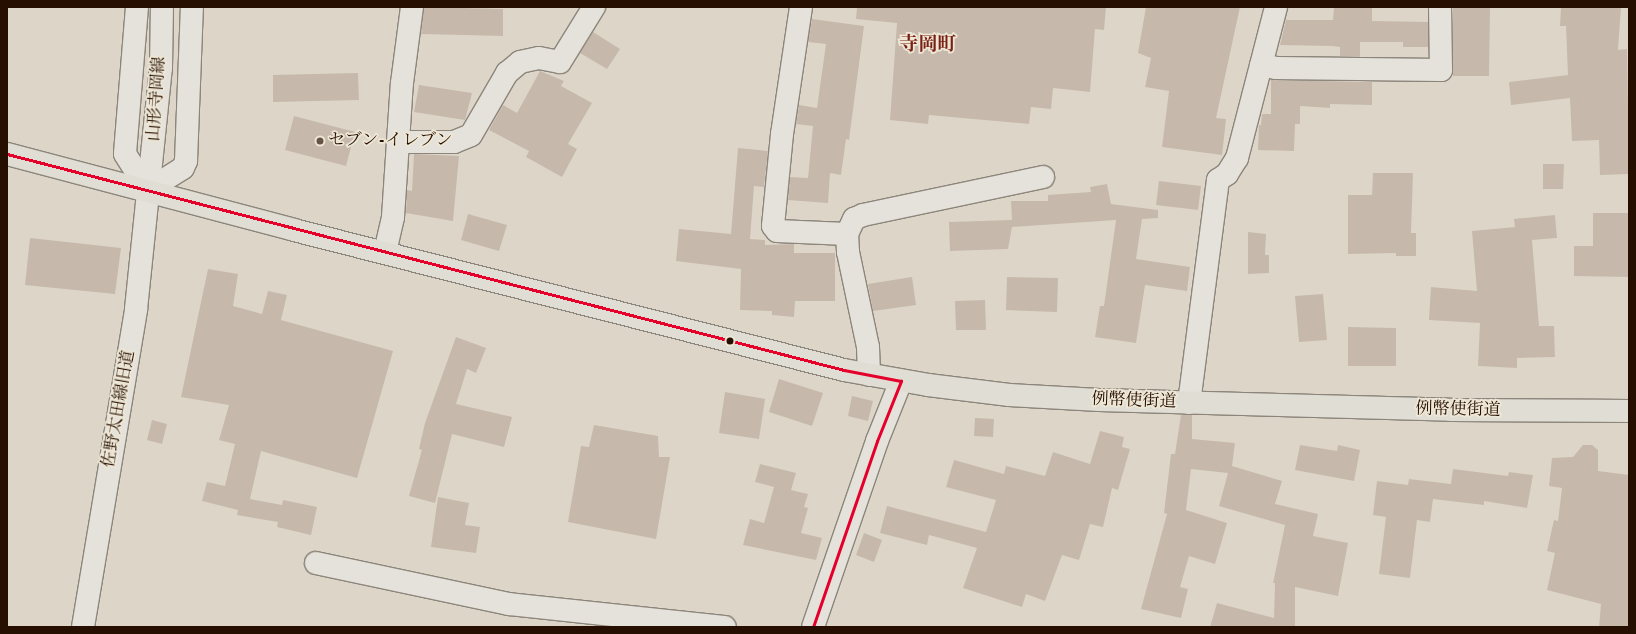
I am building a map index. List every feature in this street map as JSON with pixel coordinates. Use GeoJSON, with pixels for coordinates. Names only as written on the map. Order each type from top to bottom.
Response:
{"type":"FeatureCollection","features":[{"type":"Feature","properties":{"kind":"main road","name":"例幣使街道"},"geometry":{"type":"LineString","coordinates":[[7,154],[869,375],[901,381],[1009,395],[1189,403],[1451,410],[1629,411]]}},
{"type":"Feature","properties":{"kind":"street"},"geometry":{"type":"LineString","coordinates":[[137,7],[125,154],[148,190],[183,168],[186,161],[192,7]]}},
{"type":"Feature","properties":{"kind":"street","name":"山形寺岡線"},"geometry":{"type":"LineString","coordinates":[[148,190],[160,68],[162,7]]}},
{"type":"Feature","properties":{"kind":"street"},"geometry":{"type":"LineString","coordinates":[[386,252],[394,216],[400,142],[402,83],[412,7]]}},
{"type":"Feature","properties":{"kind":"street"},"geometry":{"type":"LineString","coordinates":[[400,142],[454,142],[471,135],[507,73],[520,62],[539,58],[560,62],[594,7]]}},
{"type":"Feature","properties":{"kind":"street"},"geometry":{"type":"LineString","coordinates":[[801,7],[782,134],[773,226],[777,231],[847,234]]}},
{"type":"Feature","properties":{"kind":"street"},"geometry":{"type":"LineString","coordinates":[[1189,403],[1218,180],[1227,174],[1237,158],[1276,7]]}},
{"type":"Feature","properties":{"kind":"street"},"geometry":{"type":"LineString","coordinates":[[1261,65],[1276,68],[1441,70],[1440,7]]}},
{"type":"Feature","properties":{"kind":"street"},"geometry":{"type":"LineString","coordinates":[[869,375],[868,347],[847,234],[854,219],[863,215],[1043,177]]}},
{"type":"Feature","properties":{"kind":"street","name":"佐野太田線旧道"},"geometry":{"type":"LineString","coordinates":[[83,627],[136,309],[148,190]]}},
{"type":"Feature","properties":{"kind":"street"},"geometry":{"type":"LineString","coordinates":[[813,627],[877,441],[901,381]]}},
{"type":"Feature","properties":{"kind":"street"},"geometry":{"type":"LineString","coordinates":[[316,563],[509,604],[725,627]]}},
{"type":"Feature","properties":{"kind":"building"},"geometry":{"type":"Polygon","coordinates":[[[424,7],[503,9],[503,36],[421,34],[424,7]]]}},
{"type":"Feature","properties":{"kind":"building"},"geometry":{"type":"Polygon","coordinates":[[[857,7],[1106,7],[1104,30],[1095,29],[1090,92],[1053,88],[1051,109],[1031,107],[1029,124],[929,115],[928,124],[890,120],[897,23],[856,19],[857,7]]]}},
{"type":"Feature","properties":{"kind":"building"},"geometry":{"type":"Polygon","coordinates":[[[1146,7],[1240,7],[1216,118],[1226,119],[1222,155],[1162,147],[1169,91],[1145,87],[1151,58],[1138,53],[1146,7]]]}},
{"type":"Feature","properties":{"kind":"building"},"geometry":{"type":"Polygon","coordinates":[[[1334,7],[1372,7],[1372,21],[1428,22],[1428,47],[1403,47],[1403,42],[1360,42],[1360,57],[1340,56],[1340,47],[1280,45],[1286,20],[1333,20],[1334,7]]]}},
{"type":"Feature","properties":{"kind":"building"},"geometry":{"type":"Polygon","coordinates":[[[1453,7],[1490,7],[1489,76],[1453,76],[1453,7]]]}},
{"type":"Feature","properties":{"kind":"building"},"geometry":{"type":"Polygon","coordinates":[[[1561,7],[1621,7],[1618,50],[1627,49],[1629,174],[1600,175],[1599,140],[1572,141],[1570,98],[1511,105],[1509,82],[1568,75],[1566,26],[1560,26],[1561,7]]]}},
{"type":"Feature","properties":{"kind":"building"},"geometry":{"type":"Polygon","coordinates":[[[812,19],[864,26],[849,140],[846,139],[841,175],[830,173],[828,203],[788,200],[790,177],[808,178],[813,126],[796,124],[799,105],[817,108],[826,44],[808,42],[812,19]]]}},
{"type":"Feature","properties":{"kind":"building"},"geometry":{"type":"Polygon","coordinates":[[[593,32],[620,49],[607,69],[580,53],[593,32]]]}},
{"type":"Feature","properties":{"kind":"building"},"geometry":{"type":"Polygon","coordinates":[[[540,71],[564,81],[561,86],[592,103],[568,144],[577,149],[562,177],[526,157],[529,151],[489,130],[503,105],[517,113],[540,71]]]}},
{"type":"Feature","properties":{"kind":"building"},"geometry":{"type":"Polygon","coordinates":[[[358,73],[359,100],[273,102],[273,75],[358,73]]]}},
{"type":"Feature","properties":{"kind":"building"},"geometry":{"type":"Polygon","coordinates":[[[1271,80],[1372,82],[1372,105],[1330,104],[1330,108],[1300,106],[1300,124],[1295,124],[1294,151],[1258,150],[1259,125],[1261,125],[1262,114],[1271,114],[1271,80]]]}},
{"type":"Feature","properties":{"kind":"building"},"geometry":{"type":"Polygon","coordinates":[[[419,85],[472,93],[465,120],[414,112],[419,85]]]}},
{"type":"Feature","properties":{"kind":"building","name":"セブン-イレブン"},"geometry":{"type":"Polygon","coordinates":[[[294,116],[355,132],[346,166],[285,150],[294,116]]]}},
{"type":"Feature","properties":{"kind":"building"},"geometry":{"type":"Polygon","coordinates":[[[738,148],[768,151],[764,187],[754,186],[750,239],[765,240],[765,245],[794,244],[794,253],[835,253],[835,301],[795,301],[794,317],[772,315],[772,311],[740,310],[741,269],[676,261],[679,229],[731,234],[738,148]]]}},
{"type":"Feature","properties":{"kind":"building"},"geometry":{"type":"Polygon","coordinates":[[[414,154],[459,156],[453,221],[406,213],[407,190],[412,191],[414,154]]]}},
{"type":"Feature","properties":{"kind":"building"},"geometry":{"type":"Polygon","coordinates":[[[1543,164],[1564,164],[1563,189],[1543,189],[1543,164]]]}},
{"type":"Feature","properties":{"kind":"building"},"geometry":{"type":"Polygon","coordinates":[[[1373,173],[1413,173],[1411,233],[1416,233],[1416,256],[1396,256],[1396,253],[1348,254],[1348,195],[1372,195],[1373,173]]]}},
{"type":"Feature","properties":{"kind":"building"},"geometry":{"type":"Polygon","coordinates":[[[1159,181],[1201,186],[1198,210],[1156,205],[1159,181]]]}},
{"type":"Feature","properties":{"kind":"building"},"geometry":{"type":"Polygon","coordinates":[[[1107,184],[1111,204],[1158,210],[1158,218],[1142,219],[1136,259],[1190,267],[1187,291],[1145,285],[1136,343],[1095,337],[1100,306],[1104,306],[1116,220],[1012,227],[1008,249],[950,251],[949,222],[1012,220],[1011,201],[1048,201],[1048,195],[1091,192],[1090,187],[1107,184]]]}},
{"type":"Feature","properties":{"kind":"building"},"geometry":{"type":"Polygon","coordinates":[[[1593,213],[1629,213],[1629,277],[1574,276],[1574,246],[1593,246],[1593,213]]]}},
{"type":"Feature","properties":{"kind":"building"},"geometry":{"type":"Polygon","coordinates":[[[468,214],[507,225],[499,251],[461,240],[468,214]]]}},
{"type":"Feature","properties":{"kind":"building"},"geometry":{"type":"Polygon","coordinates":[[[1555,215],[1557,238],[1532,240],[1539,326],[1554,326],[1555,357],[1517,358],[1517,368],[1478,366],[1480,323],[1429,320],[1431,287],[1477,291],[1472,231],[1515,227],[1514,219],[1555,215]]]}},
{"type":"Feature","properties":{"kind":"building"},"geometry":{"type":"Polygon","coordinates":[[[1248,232],[1266,234],[1265,255],[1269,255],[1269,273],[1248,274],[1248,232]]]}},
{"type":"Feature","properties":{"kind":"building"},"geometry":{"type":"Polygon","coordinates":[[[30,238],[121,248],[115,294],[25,285],[30,238]]]}},
{"type":"Feature","properties":{"kind":"building"},"geometry":{"type":"Polygon","coordinates":[[[208,269],[238,274],[233,306],[262,314],[268,291],[287,295],[281,320],[393,351],[357,478],[261,451],[250,499],[282,505],[283,500],[317,507],[311,535],[277,527],[278,522],[237,515],[238,510],[202,501],[207,482],[225,486],[235,444],[219,440],[229,405],[181,397],[208,269]]]}},
{"type":"Feature","properties":{"kind":"building"},"geometry":{"type":"Polygon","coordinates":[[[912,277],[916,305],[873,311],[868,284],[912,277]]]}},
{"type":"Feature","properties":{"kind":"building"},"geometry":{"type":"Polygon","coordinates":[[[1007,277],[1058,278],[1057,312],[1006,310],[1007,277]]]}},
{"type":"Feature","properties":{"kind":"building"},"geometry":{"type":"Polygon","coordinates":[[[1323,294],[1327,340],[1299,342],[1295,296],[1323,294]]]}},
{"type":"Feature","properties":{"kind":"building"},"geometry":{"type":"Polygon","coordinates":[[[985,300],[986,330],[956,330],[955,301],[985,300]]]}},
{"type":"Feature","properties":{"kind":"building"},"geometry":{"type":"Polygon","coordinates":[[[1348,327],[1396,328],[1396,366],[1348,366],[1348,327]]]}},
{"type":"Feature","properties":{"kind":"building"},"geometry":{"type":"Polygon","coordinates":[[[456,337],[486,348],[476,373],[467,369],[456,404],[512,417],[504,447],[452,434],[435,503],[409,496],[422,450],[419,449],[425,423],[456,337]]]}},
{"type":"Feature","properties":{"kind":"building"},"geometry":{"type":"Polygon","coordinates":[[[779,379],[823,393],[812,426],[769,412],[779,379]]]}},
{"type":"Feature","properties":{"kind":"building"},"geometry":{"type":"Polygon","coordinates":[[[725,392],[765,399],[759,439],[719,433],[725,392]]]}},
{"type":"Feature","properties":{"kind":"building"},"geometry":{"type":"Polygon","coordinates":[[[852,396],[873,401],[868,421],[848,416],[852,396]]]}},
{"type":"Feature","properties":{"kind":"building"},"geometry":{"type":"Polygon","coordinates":[[[1181,415],[1192,415],[1192,439],[1235,443],[1232,466],[1282,481],[1275,504],[1318,514],[1313,536],[1348,543],[1338,596],[1295,587],[1295,627],[1210,627],[1217,603],[1274,618],[1275,583],[1273,583],[1285,525],[1219,506],[1228,473],[1191,469],[1186,510],[1227,523],[1215,564],[1189,556],[1180,587],[1188,589],[1181,618],[1141,609],[1167,514],[1164,513],[1171,454],[1175,454],[1181,415]]]}},
{"type":"Feature","properties":{"kind":"building"},"geometry":{"type":"Polygon","coordinates":[[[975,418],[994,419],[993,437],[974,436],[975,418]]]}},
{"type":"Feature","properties":{"kind":"building"},"geometry":{"type":"Polygon","coordinates":[[[152,420],[167,424],[162,444],[147,440],[152,420]]]}},
{"type":"Feature","properties":{"kind":"building"},"geometry":{"type":"Polygon","coordinates":[[[594,425],[658,436],[659,457],[670,457],[656,539],[568,522],[581,446],[589,447],[594,425]]]}},
{"type":"Feature","properties":{"kind":"building"},"geometry":{"type":"Polygon","coordinates":[[[1100,431],[1124,437],[1122,447],[1130,449],[1118,490],[1112,488],[1103,527],[1090,524],[1079,560],[1062,555],[1045,601],[1026,594],[1022,607],[963,588],[977,548],[929,535],[927,545],[880,533],[887,506],[986,532],[996,500],[946,487],[954,460],[1004,474],[1006,466],[1045,476],[1053,452],[1090,464],[1100,431]]]}},
{"type":"Feature","properties":{"kind":"building"},"geometry":{"type":"Polygon","coordinates":[[[1300,445],[1337,451],[1338,445],[1360,450],[1354,481],[1295,470],[1300,445]]]}},
{"type":"Feature","properties":{"kind":"building"},"geometry":{"type":"Polygon","coordinates":[[[1583,445],[1592,445],[1598,450],[1598,471],[1629,475],[1629,627],[1599,627],[1601,604],[1547,590],[1555,553],[1547,551],[1554,520],[1558,521],[1562,488],[1549,486],[1552,458],[1573,457],[1583,445]]]}},
{"type":"Feature","properties":{"kind":"building"},"geometry":{"type":"Polygon","coordinates":[[[760,464],[796,473],[791,490],[808,494],[804,507],[808,508],[801,533],[822,538],[816,560],[743,545],[750,519],[764,523],[774,487],[755,482],[760,464]]]}},
{"type":"Feature","properties":{"kind":"building"},"geometry":{"type":"Polygon","coordinates":[[[1453,469],[1508,476],[1509,472],[1533,475],[1527,508],[1484,501],[1484,505],[1433,499],[1430,522],[1417,520],[1410,578],[1379,574],[1386,517],[1373,515],[1377,481],[1408,485],[1409,479],[1451,484],[1453,469]]]}},
{"type":"Feature","properties":{"kind":"building"},"geometry":{"type":"Polygon","coordinates":[[[438,497],[469,503],[465,525],[480,527],[476,553],[431,547],[438,497]]]}},
{"type":"Feature","properties":{"kind":"building"},"geometry":{"type":"Polygon","coordinates":[[[864,533],[882,540],[874,562],[856,555],[864,533]]]}},
{"type":"Feature","properties":{"kind":"transit line"},"geometry":{"type":"LineString","coordinates":[[7,154],[844,370],[901,381]]}},
{"type":"Feature","properties":{"kind":"transit line"},"geometry":{"type":"LineString","coordinates":[[813,627],[877,441],[901,381]]}},
{"type":"Feature","properties":{"kind":"place","name":"セブン-イレブン"},"geometry":{"type":"Point","coordinates":[320,141]}},
{"type":"Feature","properties":{"kind":"district","name":"寺岡町"},"geometry":{"type":"Point","coordinates":[928,45]}}]}
